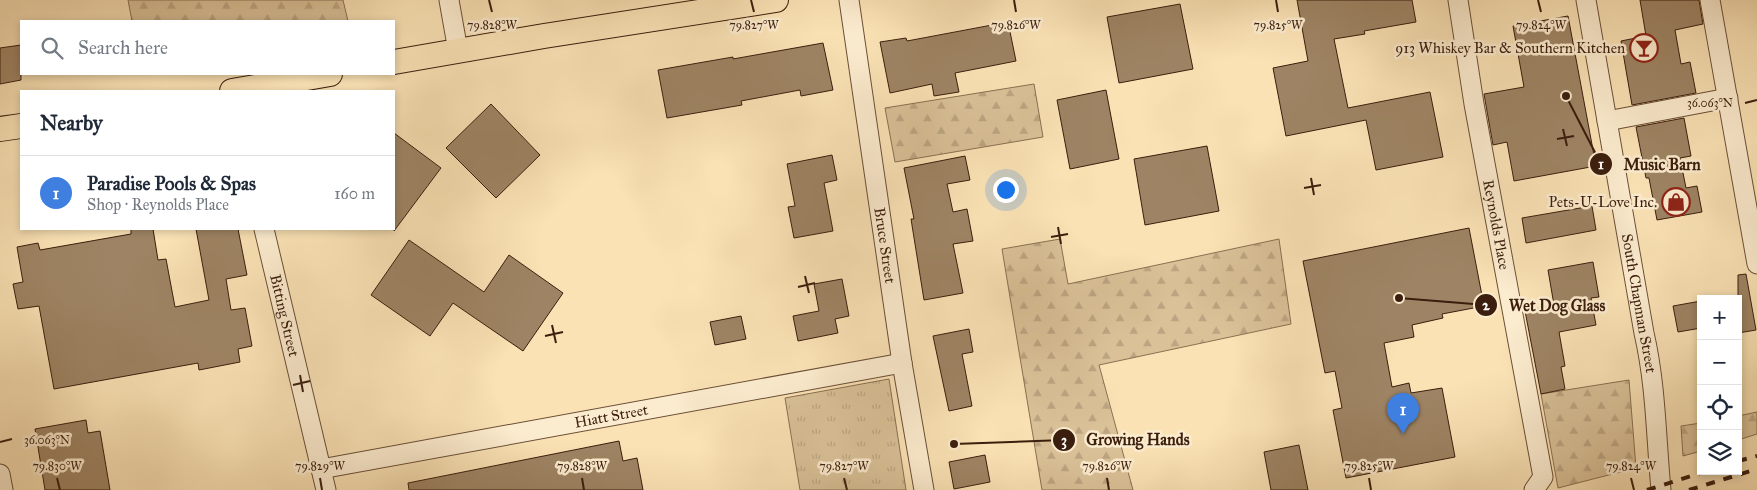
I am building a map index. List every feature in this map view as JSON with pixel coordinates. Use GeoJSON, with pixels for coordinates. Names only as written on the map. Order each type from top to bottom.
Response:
{"type":"FeatureCollection","features":[{"type":"Feature","properties":{"kind":"main road"},"geometry":{"type":"LineString","coordinates":[[395,62],[749,2],[776,0]]}},
{"type":"Feature","properties":{"kind":"main road"},"geometry":{"type":"LineString","coordinates":[[238,90],[324,75]]}},
{"type":"Feature","properties":{"kind":"main road"},"geometry":{"type":"LineString","coordinates":[[0,129],[20,126]]}},
{"type":"Feature","properties":{"kind":"street"},"geometry":{"type":"LineString","coordinates":[[448,0],[458,51]]}},
{"type":"Feature","properties":{"kind":"street","name":"Bruce Street"},"geometry":{"type":"LineString","coordinates":[[849,0],[902,363],[924,490]]}},
{"type":"Feature","properties":{"kind":"street","name":"Reynolds Place"},"geometry":{"type":"LineString","coordinates":[[1458,0],[1538,483]]}},
{"type":"Feature","properties":{"kind":"street","name":"South Chapman Street"},"geometry":{"type":"LineString","coordinates":[[1586,0],[1653,378],[1661,490]]}},
{"type":"Feature","properties":{"kind":"street"},"geometry":{"type":"LineString","coordinates":[[1710,0],[1757,264]]}},
{"type":"Feature","properties":{"kind":"street"},"geometry":{"type":"LineString","coordinates":[[1607,121],[1728,98]]}},
{"type":"Feature","properties":{"kind":"street","name":"Bitting Street"},"geometry":{"type":"LineString","coordinates":[[264,230],[326,490]]}},
{"type":"Feature","properties":{"kind":"street","name":"Hiatt Street"},"geometry":{"type":"LineString","coordinates":[[320,468],[902,363]]}},
{"type":"Feature","properties":{"kind":"street"},"geometry":{"type":"LineString","coordinates":[[0,474],[3,490]]}},
{"type":"Feature","properties":{"kind":"green space"},"geometry":{"type":"Polygon","coordinates":[[[128,0],[343,0],[348,20],[132,20],[128,0]]]}},
{"type":"Feature","properties":{"kind":"green space"},"geometry":{"type":"Polygon","coordinates":[[[1034,84],[1043,137],[895,162],[885,108],[1034,84]]]}},
{"type":"Feature","properties":{"kind":"green space"},"geometry":{"type":"Polygon","coordinates":[[[1060,239],[1068,284],[1279,239],[1291,324],[1099,365],[1133,490],[1042,490],[1002,249],[1060,239]]]}},
{"type":"Feature","properties":{"kind":"green space"},"geometry":{"type":"Polygon","coordinates":[[[889,379],[906,490],[800,490],[785,398],[889,379]]]}},
{"type":"Feature","properties":{"kind":"green space"},"geometry":{"type":"Polygon","coordinates":[[[1629,380],[1636,468],[1558,488],[1541,394],[1629,380]]]}},
{"type":"Feature","properties":{"kind":"green space"},"geometry":{"type":"Polygon","coordinates":[[[1757,412],[1757,434],[1742,439],[1742,415],[1757,412]]]}},
{"type":"Feature","properties":{"kind":"green space"},"geometry":{"type":"Polygon","coordinates":[[[1697,424],[1697,452],[1683,456],[1681,426],[1697,424]]]}},
{"type":"Feature","properties":{"kind":"building"},"geometry":{"type":"Polygon","coordinates":[[[1297,0],[1412,0],[1416,22],[1364,31],[1365,34],[1334,39],[1348,108],[1430,92],[1443,157],[1376,170],[1366,120],[1286,136],[1273,68],[1308,61],[1297,0]]]}},
{"type":"Feature","properties":{"kind":"building"},"geometry":{"type":"Polygon","coordinates":[[[1640,0],[1699,0],[1703,24],[1675,30],[1681,64],[1690,62],[1696,93],[1632,105],[1621,41],[1646,36],[1640,0]]]}},
{"type":"Feature","properties":{"kind":"building"},"geometry":{"type":"Polygon","coordinates":[[[1180,4],[1193,69],[1119,83],[1107,17],[1180,4]]]}},
{"type":"Feature","properties":{"kind":"building"},"geometry":{"type":"Polygon","coordinates":[[[1568,16],[1596,166],[1514,181],[1507,142],[1493,145],[1484,94],[1524,87],[1513,26],[1568,16]]]}},
{"type":"Feature","properties":{"kind":"building"},"geometry":{"type":"Polygon","coordinates":[[[1008,22],[1016,61],[955,73],[959,92],[934,96],[932,84],[890,93],[880,42],[906,38],[907,41],[1008,22]]]}},
{"type":"Feature","properties":{"kind":"building"},"geometry":{"type":"Polygon","coordinates":[[[823,43],[833,90],[801,96],[800,90],[741,101],[742,105],[667,118],[658,70],[823,43]]]}},
{"type":"Feature","properties":{"kind":"building"},"geometry":{"type":"Polygon","coordinates":[[[20,45],[21,80],[0,84],[0,48],[20,45]]]}},
{"type":"Feature","properties":{"kind":"building"},"geometry":{"type":"Polygon","coordinates":[[[1106,90],[1119,159],[1070,169],[1057,100],[1106,90]]]}},
{"type":"Feature","properties":{"kind":"building"},"geometry":{"type":"Polygon","coordinates":[[[491,104],[540,155],[496,198],[446,148],[491,104]]]}},
{"type":"Feature","properties":{"kind":"building"},"geometry":{"type":"Polygon","coordinates":[[[1684,118],[1691,156],[1680,158],[1686,188],[1697,186],[1702,212],[1657,220],[1636,127],[1684,118]]]}},
{"type":"Feature","properties":{"kind":"building"},"geometry":{"type":"Polygon","coordinates":[[[395,134],[441,168],[395,230],[395,134]]]}},
{"type":"Feature","properties":{"kind":"building"},"geometry":{"type":"Polygon","coordinates":[[[1207,146],[1219,211],[1145,225],[1134,159],[1207,146]]]}},
{"type":"Feature","properties":{"kind":"building"},"geometry":{"type":"Polygon","coordinates":[[[832,155],[837,180],[824,183],[833,231],[794,238],[788,207],[795,206],[787,164],[832,155]]]}},
{"type":"Feature","properties":{"kind":"building"},"geometry":{"type":"Polygon","coordinates":[[[965,156],[970,180],[947,184],[953,212],[967,209],[973,241],[953,244],[963,293],[924,300],[911,219],[914,219],[904,168],[965,156]]]}},
{"type":"Feature","properties":{"kind":"building"},"geometry":{"type":"Polygon","coordinates":[[[1592,206],[1596,230],[1526,243],[1522,218],[1592,206]]]}},
{"type":"Feature","properties":{"kind":"building"},"geometry":{"type":"Polygon","coordinates":[[[1469,228],[1484,306],[1442,314],[1443,318],[1412,325],[1414,337],[1384,343],[1392,387],[1409,383],[1411,393],[1442,388],[1455,457],[1346,478],[1333,410],[1342,408],[1335,371],[1325,373],[1303,261],[1469,228]]]}},
{"type":"Feature","properties":{"kind":"building"},"geometry":{"type":"Polygon","coordinates":[[[131,230],[153,230],[158,260],[166,259],[175,307],[209,300],[196,230],[238,230],[247,275],[226,279],[231,310],[245,308],[252,346],[238,349],[240,362],[199,370],[198,363],[54,389],[39,306],[18,309],[13,284],[23,282],[17,247],[38,243],[40,250],[131,234],[131,230]]]}},
{"type":"Feature","properties":{"kind":"building"},"geometry":{"type":"Polygon","coordinates":[[[409,240],[484,292],[509,255],[563,293],[523,351],[453,303],[430,336],[371,295],[409,240]]]}},
{"type":"Feature","properties":{"kind":"building"},"geometry":{"type":"Polygon","coordinates":[[[1593,262],[1599,297],[1591,298],[1596,325],[1559,332],[1565,366],[1561,367],[1565,389],[1541,394],[1525,311],[1554,305],[1548,270],[1593,262]]]}},
{"type":"Feature","properties":{"kind":"building"},"geometry":{"type":"Polygon","coordinates":[[[1746,274],[1756,330],[1742,332],[1742,295],[1738,295],[1738,275],[1746,274]]]}},
{"type":"Feature","properties":{"kind":"building"},"geometry":{"type":"Polygon","coordinates":[[[842,279],[849,316],[835,319],[838,333],[798,341],[793,316],[819,311],[814,284],[842,279]]]}},
{"type":"Feature","properties":{"kind":"building"},"geometry":{"type":"Polygon","coordinates":[[[1697,302],[1697,329],[1678,332],[1673,306],[1697,302]]]}},
{"type":"Feature","properties":{"kind":"building"},"geometry":{"type":"Polygon","coordinates":[[[741,316],[746,339],[715,345],[710,322],[741,316]]]}},
{"type":"Feature","properties":{"kind":"building"},"geometry":{"type":"Polygon","coordinates":[[[969,329],[973,352],[962,354],[972,406],[949,411],[933,336],[969,329]]]}},
{"type":"Feature","properties":{"kind":"building"},"geometry":{"type":"Polygon","coordinates":[[[86,420],[88,433],[100,431],[110,490],[45,490],[35,429],[86,420]]]}},
{"type":"Feature","properties":{"kind":"building"},"geometry":{"type":"Polygon","coordinates":[[[619,441],[623,461],[637,458],[643,490],[409,490],[408,483],[619,441]]]}},
{"type":"Feature","properties":{"kind":"building"},"geometry":{"type":"Polygon","coordinates":[[[1299,445],[1308,490],[1271,490],[1264,452],[1299,445]]]}},
{"type":"Feature","properties":{"kind":"building"},"geometry":{"type":"Polygon","coordinates":[[[985,455],[990,482],[954,489],[949,462],[985,455]]]}},
{"type":"Feature","properties":{"kind":"railway"},"geometry":{"type":"LineString","coordinates":[[1742,460],[1757,456]]}},
{"type":"Feature","properties":{"kind":"railway"},"geometry":{"type":"LineString","coordinates":[[1689,490],[1757,469]]}},
{"type":"Feature","properties":{"kind":"railway"},"geometry":{"type":"LineString","coordinates":[[1647,490],[1697,474]]}},
{"type":"Feature","properties":{"kind":"place","name":"913 Whiskey Bar & Southern Kitchen"},"geometry":{"type":"Point","coordinates":[1644,48]}},
{"type":"Feature","properties":{"kind":"place","name":"Music Barn"},"geometry":{"type":"Point","coordinates":[1566,96]}},
{"type":"Feature","properties":{"kind":"place","name":"Pets-U-Love Inc."},"geometry":{"type":"Point","coordinates":[1676,202]}},
{"type":"Feature","properties":{"kind":"place","name":"Wet Dog Glass"},"geometry":{"type":"Point","coordinates":[1399,298]}},
{"type":"Feature","properties":{"kind":"place","name":"Paradise Pools & Spas"},"geometry":{"type":"Point","coordinates":[1403,434]}},
{"type":"Feature","properties":{"kind":"place","name":"Growing Hands"},"geometry":{"type":"Point","coordinates":[954,444]}}]}
